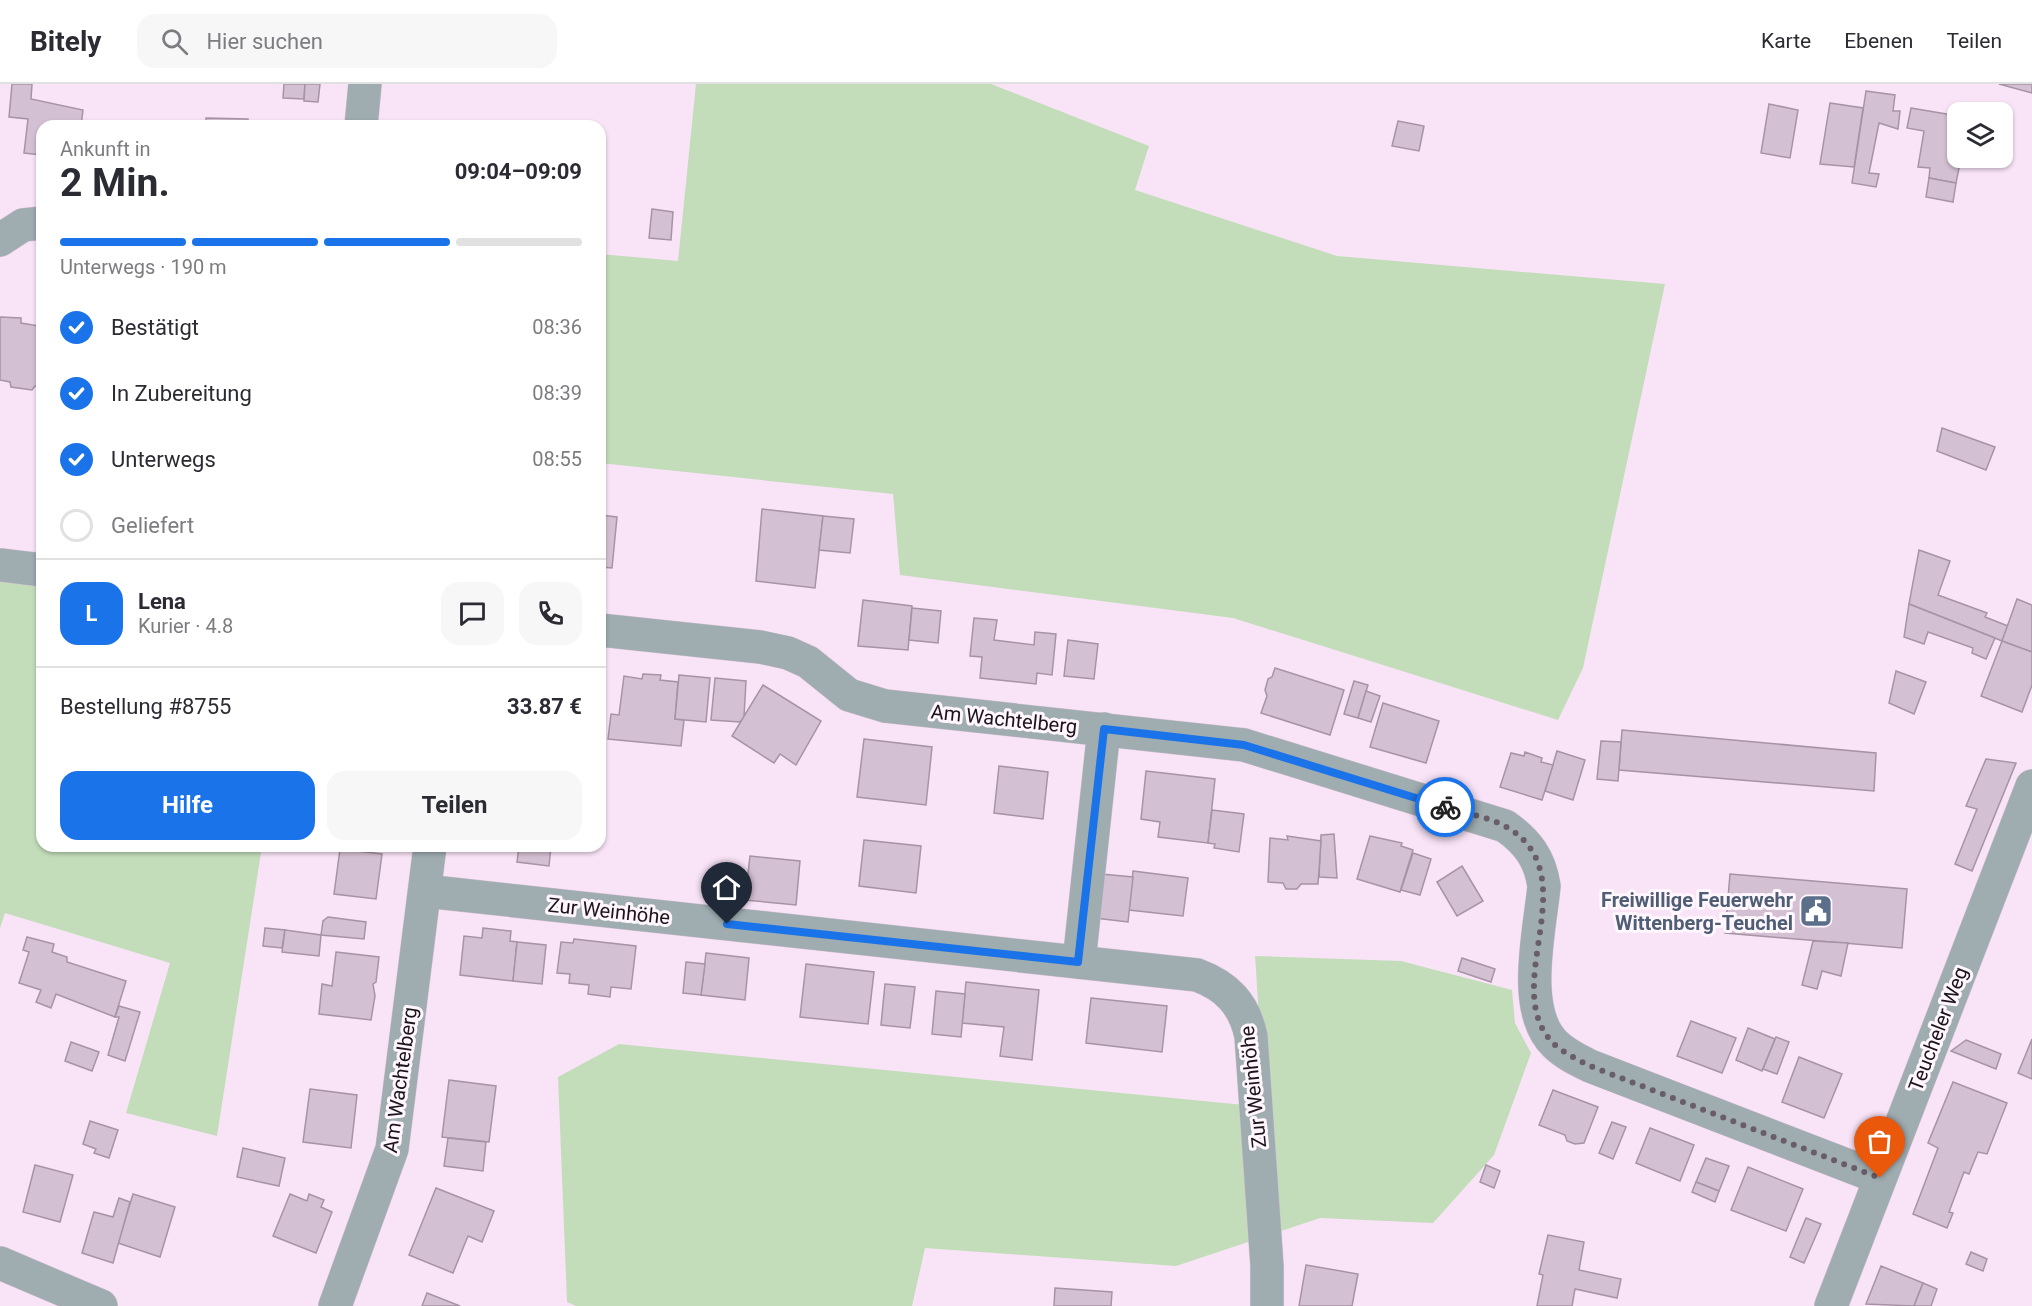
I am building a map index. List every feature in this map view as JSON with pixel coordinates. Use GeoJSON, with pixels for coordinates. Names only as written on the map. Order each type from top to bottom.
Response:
{"type":"FeatureCollection","features":[{"type":"Feature","properties":{"kind":"street"},"geometry":{"type":"LineString","coordinates":[[362,120],[365,84]]}},
{"type":"Feature","properties":{"kind":"street"},"geometry":{"type":"LineString","coordinates":[[0,240],[23,225],[36,224]]}},
{"type":"Feature","properties":{"kind":"street"},"geometry":{"type":"LineString","coordinates":[[0,565],[36,569]]}},
{"type":"Feature","properties":{"kind":"street","name":"Am Wachtelberg"},"geometry":{"type":"LineString","coordinates":[[606,631],[788,653],[808,662],[849,695],[867,703],[1244,745],[1505,826],[1528,845],[1542,872],[1544,886],[1535,988],[1543,1028],[1554,1043],[1570,1056],[1590,1066],[1880,1178]]}},
{"type":"Feature","properties":{"kind":"street"},"geometry":{"type":"LineString","coordinates":[[1078,962],[1104,729]]}},
{"type":"Feature","properties":{"kind":"street","name":"Teucheler Weg"},"geometry":{"type":"LineString","coordinates":[[1831,1306],[2032,786]]}},
{"type":"Feature","properties":{"kind":"street","name":"Am Wachtelberg"},"geometry":{"type":"LineString","coordinates":[[335,1306],[392,1149],[429,852]]}},
{"type":"Feature","properties":{"kind":"street","name":"Zur Weinhöhe"},"geometry":{"type":"LineString","coordinates":[[425,891],[1197,975],[1222,987],[1242,1007],[1251,1036],[1267,1266],[1267,1306]]}},
{"type":"Feature","properties":{"kind":"street"},"geometry":{"type":"LineString","coordinates":[[0,1263],[101,1306]]}},
{"type":"Feature","properties":{"kind":"green space"},"geometry":{"type":"Polygon","coordinates":[[[696,84],[991,84],[1149,146],[1135,190],[1337,256],[1665,284],[1583,668],[1558,720],[1233,618],[900,575],[893,494],[606,464],[606,255],[678,261],[696,84]]]}},
{"type":"Feature","properties":{"kind":"green space"},"geometry":{"type":"Polygon","coordinates":[[[0,579],[36,583],[36,852],[261,852],[217,1136],[126,1113],[170,963],[5,913],[0,928],[0,579]]]}},
{"type":"Feature","properties":{"kind":"green space"},"geometry":{"type":"Polygon","coordinates":[[[1255,956],[1401,961],[1512,990],[1515,1023],[1531,1053],[1494,1155],[1433,1223],[1320,1218],[1176,1266],[925,1248],[912,1306],[576,1306],[567,1302],[558,1077],[619,1044],[1265,1107],[1255,956]]]}},
{"type":"Feature","properties":{"kind":"building"},"geometry":{"type":"Polygon","coordinates":[[[12,84],[32,84],[31,99],[83,110],[82,120],[36,120],[36,154],[24,153],[28,119],[9,117],[12,84]]]}},
{"type":"Feature","properties":{"kind":"building"},"geometry":{"type":"Polygon","coordinates":[[[284,84],[305,84],[304,99],[283,98],[284,84]]]}},
{"type":"Feature","properties":{"kind":"building"},"geometry":{"type":"Polygon","coordinates":[[[305,84],[320,84],[318,102],[304,101],[305,84]]]}},
{"type":"Feature","properties":{"kind":"building"},"geometry":{"type":"Polygon","coordinates":[[[1999,84],[2032,84],[2032,93],[1999,84]]]}},
{"type":"Feature","properties":{"kind":"building"},"geometry":{"type":"Polygon","coordinates":[[[1866,91],[1895,95],[1893,111],[1900,111],[1898,129],[1879,123],[1869,173],[1879,174],[1876,187],[1852,183],[1866,91]]]}},
{"type":"Feature","properties":{"kind":"building"},"geometry":{"type":"Polygon","coordinates":[[[1830,103],[1863,108],[1854,167],[1820,164],[1830,103]]]}},
{"type":"Feature","properties":{"kind":"building"},"geometry":{"type":"Polygon","coordinates":[[[1769,104],[1798,110],[1790,158],[1761,153],[1769,104]]]}},
{"type":"Feature","properties":{"kind":"building"},"geometry":{"type":"Polygon","coordinates":[[[1911,108],[1947,114],[1947,168],[1959,168],[1956,183],[1929,178],[1930,168],[1918,167],[1924,131],[1907,128],[1911,108]]]}},
{"type":"Feature","properties":{"kind":"building"},"geometry":{"type":"Polygon","coordinates":[[[206,118],[248,119],[248,120],[206,120],[206,118]]]}},
{"type":"Feature","properties":{"kind":"building"},"geometry":{"type":"Polygon","coordinates":[[[1398,121],[1424,126],[1419,151],[1392,146],[1398,121]]]}},
{"type":"Feature","properties":{"kind":"building"},"geometry":{"type":"Polygon","coordinates":[[[1929,178],[1956,183],[1953,202],[1926,197],[1929,178]]]}},
{"type":"Feature","properties":{"kind":"building"},"geometry":{"type":"Polygon","coordinates":[[[652,209],[673,212],[671,240],[649,238],[652,209]]]}},
{"type":"Feature","properties":{"kind":"building"},"geometry":{"type":"Polygon","coordinates":[[[0,317],[21,318],[21,323],[36,326],[36,386],[32,390],[11,387],[10,382],[0,380],[0,317]]]}},
{"type":"Feature","properties":{"kind":"building"},"geometry":{"type":"Polygon","coordinates":[[[1942,428],[1995,447],[1986,470],[1937,451],[1942,428]]]}},
{"type":"Feature","properties":{"kind":"building"},"geometry":{"type":"Polygon","coordinates":[[[762,509],[823,516],[815,588],[756,581],[762,509]]]}},
{"type":"Feature","properties":{"kind":"building"},"geometry":{"type":"Polygon","coordinates":[[[606,516],[617,517],[612,568],[606,568],[606,516]]]}},
{"type":"Feature","properties":{"kind":"building"},"geometry":{"type":"Polygon","coordinates":[[[823,516],[854,519],[850,553],[819,550],[823,516]]]}},
{"type":"Feature","properties":{"kind":"building"},"geometry":{"type":"Polygon","coordinates":[[[1919,550],[1950,561],[1938,595],[1987,613],[1985,617],[2008,626],[2002,641],[1909,604],[1919,550]]]}},
{"type":"Feature","properties":{"kind":"building"},"geometry":{"type":"Polygon","coordinates":[[[2017,599],[2032,605],[2032,652],[2002,641],[2017,599]]]}},
{"type":"Feature","properties":{"kind":"building"},"geometry":{"type":"Polygon","coordinates":[[[863,600],[912,606],[908,650],[858,646],[863,600]]]}},
{"type":"Feature","properties":{"kind":"building"},"geometry":{"type":"Polygon","coordinates":[[[1909,604],[1995,638],[1986,659],[1972,653],[1973,648],[1928,632],[1924,644],[1904,637],[1909,604]]]}},
{"type":"Feature","properties":{"kind":"building"},"geometry":{"type":"Polygon","coordinates":[[[912,608],[941,611],[938,643],[909,640],[912,608]]]}},
{"type":"Feature","properties":{"kind":"building"},"geometry":{"type":"Polygon","coordinates":[[[974,618],[997,620],[994,640],[1034,645],[1035,632],[1056,634],[1052,675],[1037,673],[1036,684],[980,678],[982,657],[970,656],[974,618]]]}},
{"type":"Feature","properties":{"kind":"building"},"geometry":{"type":"Polygon","coordinates":[[[1068,640],[1098,644],[1094,679],[1064,676],[1068,640]]]}},
{"type":"Feature","properties":{"kind":"building"},"geometry":{"type":"Polygon","coordinates":[[[2002,641],[2032,652],[2032,685],[2022,712],[1981,696],[2002,641]]]}},
{"type":"Feature","properties":{"kind":"building"},"geometry":{"type":"Polygon","coordinates":[[[1275,668],[1344,690],[1330,735],[1261,713],[1267,696],[1265,690],[1268,679],[1272,677],[1275,668]]]}},
{"type":"Feature","properties":{"kind":"building"},"geometry":{"type":"Polygon","coordinates":[[[1896,671],[1926,682],[1914,714],[1889,703],[1896,671]]]}},
{"type":"Feature","properties":{"kind":"building"},"geometry":{"type":"Polygon","coordinates":[[[643,674],[661,675],[660,680],[678,682],[675,719],[684,720],[681,746],[608,739],[611,714],[619,715],[624,676],[642,679],[643,674]]]}},
{"type":"Feature","properties":{"kind":"building"},"geometry":{"type":"Polygon","coordinates":[[[679,675],[710,678],[706,722],[675,719],[679,675]]]}},
{"type":"Feature","properties":{"kind":"building"},"geometry":{"type":"Polygon","coordinates":[[[715,678],[746,681],[744,717],[740,722],[711,720],[715,678]]]}},
{"type":"Feature","properties":{"kind":"building"},"geometry":{"type":"Polygon","coordinates":[[[1354,681],[1368,685],[1358,718],[1344,714],[1354,681]]]}},
{"type":"Feature","properties":{"kind":"building"},"geometry":{"type":"Polygon","coordinates":[[[763,685],[821,721],[796,765],[780,754],[774,763],[732,736],[763,685]]]}},
{"type":"Feature","properties":{"kind":"building"},"geometry":{"type":"Polygon","coordinates":[[[1366,691],[1380,696],[1371,722],[1358,718],[1366,691]]]}},
{"type":"Feature","properties":{"kind":"building"},"geometry":{"type":"Polygon","coordinates":[[[1383,703],[1439,721],[1426,763],[1370,747],[1383,703]]]}},
{"type":"Feature","properties":{"kind":"building"},"geometry":{"type":"Polygon","coordinates":[[[1622,730],[1876,753],[1874,791],[1619,770],[1622,730]]]}},
{"type":"Feature","properties":{"kind":"building"},"geometry":{"type":"Polygon","coordinates":[[[864,739],[932,747],[926,805],[857,797],[864,739]]]}},
{"type":"Feature","properties":{"kind":"building"},"geometry":{"type":"Polygon","coordinates":[[[1601,741],[1621,742],[1618,781],[1597,779],[1601,741]]]}},
{"type":"Feature","properties":{"kind":"building"},"geometry":{"type":"Polygon","coordinates":[[[1557,751],[1585,760],[1573,800],[1545,791],[1557,751]]]}},
{"type":"Feature","properties":{"kind":"building"},"geometry":{"type":"Polygon","coordinates":[[[1525,752],[1542,758],[1541,762],[1553,765],[1542,800],[1500,787],[1511,753],[1524,756],[1525,752]]]}},
{"type":"Feature","properties":{"kind":"building"},"geometry":{"type":"Polygon","coordinates":[[[1986,759],[2016,763],[1972,871],[1955,864],[1977,809],[1966,806],[1986,759]]]}},
{"type":"Feature","properties":{"kind":"building"},"geometry":{"type":"Polygon","coordinates":[[[999,766],[1048,772],[1043,819],[994,813],[999,766]]]}},
{"type":"Feature","properties":{"kind":"building"},"geometry":{"type":"Polygon","coordinates":[[[1146,771],[1215,779],[1208,843],[1158,837],[1160,822],[1141,819],[1146,771]]]}},
{"type":"Feature","properties":{"kind":"building"},"geometry":{"type":"Polygon","coordinates":[[[1212,810],[1244,814],[1239,852],[1214,848],[1215,844],[1208,843],[1212,810]]]}},
{"type":"Feature","properties":{"kind":"building"},"geometry":{"type":"Polygon","coordinates":[[[1334,834],[1337,878],[1319,877],[1321,835],[1334,834]]]}},
{"type":"Feature","properties":{"kind":"building"},"geometry":{"type":"Polygon","coordinates":[[[1287,836],[1321,841],[1318,884],[1301,884],[1297,889],[1286,889],[1283,883],[1268,882],[1270,838],[1288,840],[1287,836]]]}},
{"type":"Feature","properties":{"kind":"building"},"geometry":{"type":"Polygon","coordinates":[[[1370,836],[1402,843],[1401,846],[1413,850],[1400,892],[1357,879],[1370,836]]]}},
{"type":"Feature","properties":{"kind":"building"},"geometry":{"type":"Polygon","coordinates":[[[864,840],[921,846],[916,893],[859,886],[864,840]]]}},
{"type":"Feature","properties":{"kind":"building"},"geometry":{"type":"Polygon","coordinates":[[[340,852],[382,854],[376,899],[334,894],[340,852]]]}},
{"type":"Feature","properties":{"kind":"building"},"geometry":{"type":"Polygon","coordinates":[[[518,852],[550,852],[549,866],[517,862],[518,852]]]}},
{"type":"Feature","properties":{"kind":"building"},"geometry":{"type":"Polygon","coordinates":[[[1413,853],[1431,859],[1420,895],[1401,890],[1413,853]]]}},
{"type":"Feature","properties":{"kind":"building"},"geometry":{"type":"Polygon","coordinates":[[[750,856],[800,861],[796,905],[745,900],[750,856]]]}},
{"type":"Feature","properties":{"kind":"building"},"geometry":{"type":"Polygon","coordinates":[[[1462,866],[1483,901],[1457,916],[1437,882],[1462,866]]]}},
{"type":"Feature","properties":{"kind":"building"},"geometry":{"type":"Polygon","coordinates":[[[1133,871],[1188,878],[1183,916],[1129,910],[1133,871]]]}},
{"type":"Feature","properties":{"kind":"building"},"geometry":{"type":"Polygon","coordinates":[[[1101,874],[1133,877],[1128,922],[1095,918],[1101,874]]]}},
{"type":"Feature","properties":{"kind":"building","name":"Freiwillige Feuerwehr Wittenberg-Teuchel"},"geometry":{"type":"Polygon","coordinates":[[[1730,874],[1907,889],[1902,948],[1725,933],[1730,874]]]}},
{"type":"Feature","properties":{"kind":"building"},"geometry":{"type":"Polygon","coordinates":[[[328,917],[366,922],[364,939],[321,935],[323,921],[328,917]]]}},
{"type":"Feature","properties":{"kind":"building"},"geometry":{"type":"Polygon","coordinates":[[[265,928],[285,930],[282,948],[263,946],[265,928]]]}},
{"type":"Feature","properties":{"kind":"building"},"geometry":{"type":"Polygon","coordinates":[[[483,928],[511,931],[510,941],[517,942],[513,981],[460,975],[464,936],[482,938],[483,928]]]}},
{"type":"Feature","properties":{"kind":"building"},"geometry":{"type":"Polygon","coordinates":[[[285,930],[321,935],[319,956],[282,952],[285,930]]]}},
{"type":"Feature","properties":{"kind":"building"},"geometry":{"type":"Polygon","coordinates":[[[27,937],[54,944],[52,952],[67,957],[67,962],[126,981],[115,1017],[56,994],[51,1008],[36,1002],[41,990],[19,983],[29,952],[23,950],[27,937]]]}},
{"type":"Feature","properties":{"kind":"building"},"geometry":{"type":"Polygon","coordinates":[[[574,939],[636,946],[631,989],[611,987],[610,997],[588,994],[589,985],[569,983],[570,974],[557,973],[561,942],[573,943],[574,939]]]}},
{"type":"Feature","properties":{"kind":"building"},"geometry":{"type":"Polygon","coordinates":[[[1813,941],[1848,943],[1841,976],[1822,971],[1817,989],[1802,985],[1813,941]]]}},
{"type":"Feature","properties":{"kind":"building"},"geometry":{"type":"Polygon","coordinates":[[[517,942],[546,945],[542,984],[513,981],[517,942]]]}},
{"type":"Feature","properties":{"kind":"building"},"geometry":{"type":"Polygon","coordinates":[[[336,952],[379,957],[376,982],[373,984],[375,996],[371,1020],[319,1014],[322,984],[332,986],[336,952]]]}},
{"type":"Feature","properties":{"kind":"building"},"geometry":{"type":"Polygon","coordinates":[[[706,953],[749,958],[745,1000],[701,995],[706,953]]]}},
{"type":"Feature","properties":{"kind":"building"},"geometry":{"type":"Polygon","coordinates":[[[1462,958],[1495,969],[1491,982],[1458,971],[1462,958]]]}},
{"type":"Feature","properties":{"kind":"building"},"geometry":{"type":"Polygon","coordinates":[[[686,962],[705,964],[701,995],[683,993],[686,962]]]}},
{"type":"Feature","properties":{"kind":"building"},"geometry":{"type":"Polygon","coordinates":[[[806,964],[874,972],[868,1024],[800,1017],[806,964]]]}},
{"type":"Feature","properties":{"kind":"building"},"geometry":{"type":"Polygon","coordinates":[[[966,982],[1039,990],[1032,1060],[1000,1056],[1004,1027],[962,1023],[966,982]]]}},
{"type":"Feature","properties":{"kind":"building"},"geometry":{"type":"Polygon","coordinates":[[[885,984],[915,987],[910,1028],[881,1025],[885,984]]]}},
{"type":"Feature","properties":{"kind":"building"},"geometry":{"type":"Polygon","coordinates":[[[936,991],[965,994],[961,1037],[932,1034],[936,991]]]}},
{"type":"Feature","properties":{"kind":"building"},"geometry":{"type":"Polygon","coordinates":[[[1091,998],[1167,1006],[1162,1052],[1086,1043],[1091,998]]]}},
{"type":"Feature","properties":{"kind":"building"},"geometry":{"type":"Polygon","coordinates":[[[119,1006],[140,1012],[125,1061],[108,1055],[119,1017],[115,1017],[119,1006]]]}},
{"type":"Feature","properties":{"kind":"building"},"geometry":{"type":"Polygon","coordinates":[[[1691,1021],[1736,1038],[1722,1073],[1677,1056],[1691,1021]]]}},
{"type":"Feature","properties":{"kind":"building"},"geometry":{"type":"Polygon","coordinates":[[[1748,1028],[1775,1039],[1762,1071],[1736,1060],[1748,1028]]]}},
{"type":"Feature","properties":{"kind":"building"},"geometry":{"type":"Polygon","coordinates":[[[1776,1037],[1789,1042],[1777,1074],[1763,1069],[1776,1037]]]}},
{"type":"Feature","properties":{"kind":"building"},"geometry":{"type":"Polygon","coordinates":[[[2032,1039],[2032,1079],[2018,1073],[2032,1039]]]}},
{"type":"Feature","properties":{"kind":"building"},"geometry":{"type":"Polygon","coordinates":[[[1966,1040],[2001,1054],[1996,1069],[1951,1051],[1966,1040]]]}},
{"type":"Feature","properties":{"kind":"building"},"geometry":{"type":"Polygon","coordinates":[[[71,1042],[99,1052],[92,1071],[65,1061],[71,1042]]]}},
{"type":"Feature","properties":{"kind":"building"},"geometry":{"type":"Polygon","coordinates":[[[1799,1057],[1842,1074],[1824,1118],[1782,1102],[1799,1057]]]}},
{"type":"Feature","properties":{"kind":"building"},"geometry":{"type":"Polygon","coordinates":[[[449,1080],[496,1086],[489,1142],[442,1137],[449,1080]]]}},
{"type":"Feature","properties":{"kind":"building"},"geometry":{"type":"Polygon","coordinates":[[[1953,1082],[2007,1103],[1987,1154],[1978,1152],[1969,1174],[1964,1172],[1949,1212],[1953,1213],[1947,1228],[1913,1214],[1938,1148],[1928,1143],[1953,1082]]]}},
{"type":"Feature","properties":{"kind":"building"},"geometry":{"type":"Polygon","coordinates":[[[310,1089],[357,1095],[351,1148],[303,1142],[310,1089]]]}},
{"type":"Feature","properties":{"kind":"building"},"geometry":{"type":"Polygon","coordinates":[[[1553,1090],[1598,1107],[1584,1143],[1575,1144],[1567,1141],[1565,1135],[1539,1125],[1553,1090]]]}},
{"type":"Feature","properties":{"kind":"building"},"geometry":{"type":"Polygon","coordinates":[[[90,1121],[118,1130],[109,1158],[94,1153],[96,1149],[83,1144],[90,1121]]]}},
{"type":"Feature","properties":{"kind":"building"},"geometry":{"type":"Polygon","coordinates":[[[1612,1122],[1626,1127],[1613,1159],[1599,1153],[1612,1122]]]}},
{"type":"Feature","properties":{"kind":"building"},"geometry":{"type":"Polygon","coordinates":[[[1650,1128],[1694,1145],[1680,1181],[1636,1163],[1650,1128]]]}},
{"type":"Feature","properties":{"kind":"building"},"geometry":{"type":"Polygon","coordinates":[[[448,1138],[486,1142],[483,1171],[444,1166],[448,1138]]]}},
{"type":"Feature","properties":{"kind":"building"},"geometry":{"type":"Polygon","coordinates":[[[243,1148],[285,1158],[279,1186],[237,1177],[243,1148]]]}},
{"type":"Feature","properties":{"kind":"building"},"geometry":{"type":"Polygon","coordinates":[[[1706,1158],[1729,1166],[1719,1191],[1696,1182],[1706,1158]]]}},
{"type":"Feature","properties":{"kind":"building"},"geometry":{"type":"Polygon","coordinates":[[[35,1165],[73,1175],[60,1222],[23,1212],[35,1165]]]}},
{"type":"Feature","properties":{"kind":"building"},"geometry":{"type":"Polygon","coordinates":[[[1486,1165],[1500,1171],[1494,1188],[1480,1182],[1486,1165]]]}},
{"type":"Feature","properties":{"kind":"building"},"geometry":{"type":"Polygon","coordinates":[[[1748,1167],[1803,1189],[1786,1231],[1731,1210],[1748,1167]]]}},
{"type":"Feature","properties":{"kind":"building"},"geometry":{"type":"Polygon","coordinates":[[[1696,1182],[1719,1191],[1715,1202],[1692,1192],[1696,1182]]]}},
{"type":"Feature","properties":{"kind":"building"},"geometry":{"type":"Polygon","coordinates":[[[436,1188],[494,1211],[482,1242],[468,1236],[453,1273],[409,1255],[436,1188]]]}},
{"type":"Feature","properties":{"kind":"building"},"geometry":{"type":"Polygon","coordinates":[[[133,1194],[175,1207],[160,1257],[118,1243],[133,1194]]]}},
{"type":"Feature","properties":{"kind":"building"},"geometry":{"type":"Polygon","coordinates":[[[290,1194],[307,1201],[309,1194],[324,1200],[321,1207],[332,1212],[316,1253],[273,1236],[290,1194]]]}},
{"type":"Feature","properties":{"kind":"building"},"geometry":{"type":"Polygon","coordinates":[[[119,1198],[130,1202],[113,1263],[82,1253],[94,1212],[113,1217],[119,1198]]]}},
{"type":"Feature","properties":{"kind":"building"},"geometry":{"type":"Polygon","coordinates":[[[1806,1218],[1821,1224],[1804,1263],[1790,1257],[1806,1218]]]}},
{"type":"Feature","properties":{"kind":"building"},"geometry":{"type":"Polygon","coordinates":[[[1548,1235],[1584,1242],[1579,1270],[1621,1279],[1617,1298],[1575,1289],[1572,1306],[1537,1306],[1543,1275],[1539,1274],[1548,1235]]]}},
{"type":"Feature","properties":{"kind":"building"},"geometry":{"type":"Polygon","coordinates":[[[1971,1252],[1987,1259],[1983,1271],[1966,1264],[1971,1252]]]}},
{"type":"Feature","properties":{"kind":"building"},"geometry":{"type":"Polygon","coordinates":[[[1306,1265],[1358,1274],[1352,1306],[1299,1306],[1306,1265]]]}},
{"type":"Feature","properties":{"kind":"building"},"geometry":{"type":"Polygon","coordinates":[[[1881,1266],[1923,1283],[1914,1306],[1866,1304],[1881,1266]]]}},
{"type":"Feature","properties":{"kind":"building"},"geometry":{"type":"Polygon","coordinates":[[[1923,1283],[1937,1289],[1931,1306],[1914,1306],[1923,1283]]]}},
{"type":"Feature","properties":{"kind":"building"},"geometry":{"type":"Polygon","coordinates":[[[1055,1288],[1112,1292],[1111,1306],[1054,1306],[1055,1288]]]}},
{"type":"Feature","properties":{"kind":"building"},"geometry":{"type":"Polygon","coordinates":[[[427,1293],[460,1306],[422,1306],[427,1293]]]}},
{"type":"Feature","properties":{"kind":"way so far"},"geometry":{"type":"LineString","coordinates":[[1445,807],[1505,826],[1518,834],[1536,858],[1542,872],[1544,886],[1535,988],[1543,1028],[1554,1043],[1570,1056],[1590,1066],[1880,1178]]}},
{"type":"Feature","properties":{"kind":"place","name":"Freiwillige Feuerwehr Wittenberg-Teuchel"},"geometry":{"type":"Point","coordinates":[1816,911]}},
{"type":"Feature","properties":{"kind":"route"},"geometry":{"type":"LineString","coordinates":[[727,924],[1078,962],[1104,729],[1244,745],[1445,807]]}}]}
